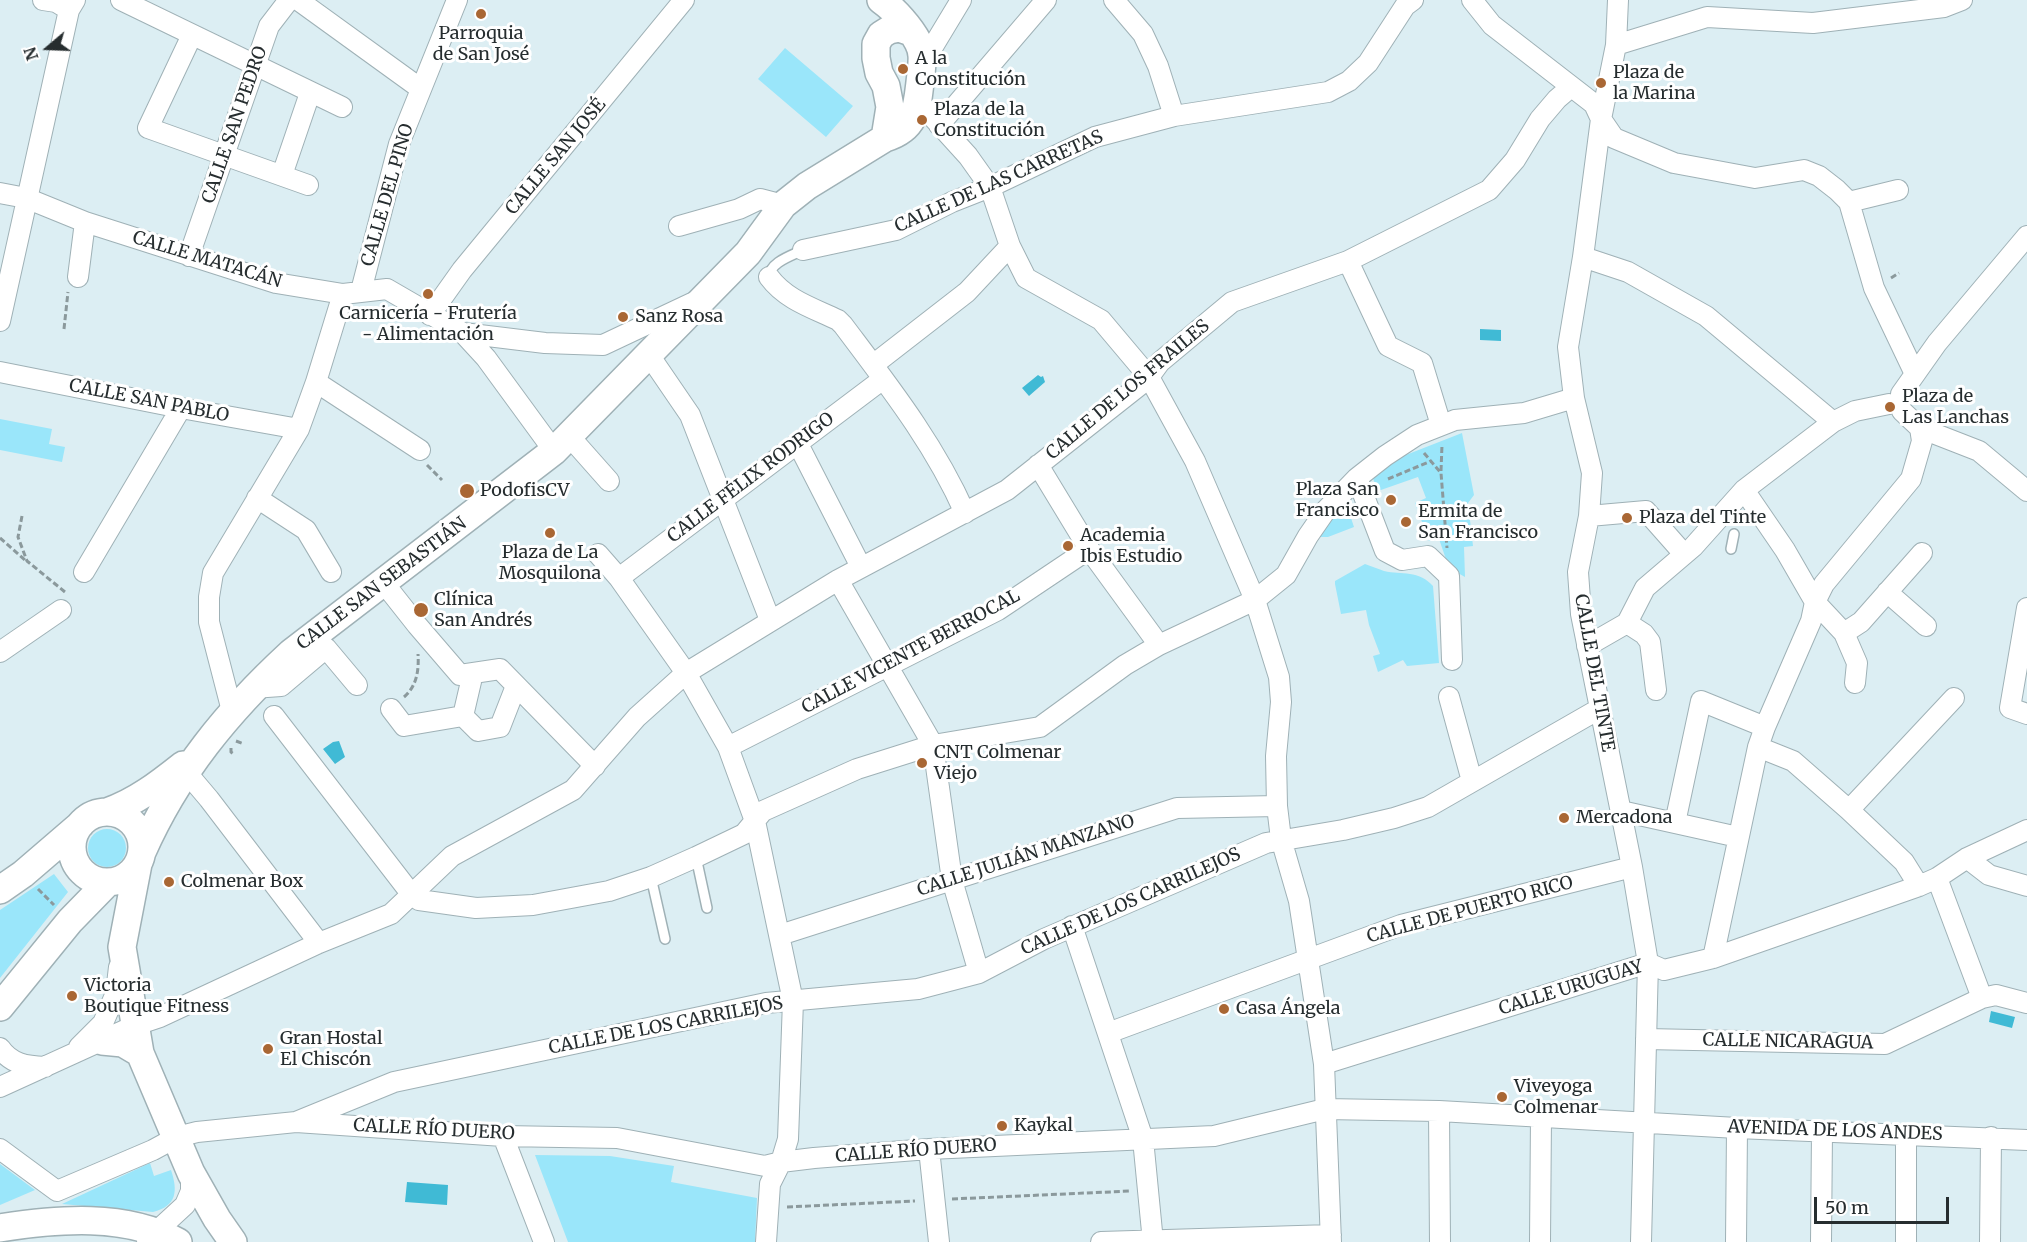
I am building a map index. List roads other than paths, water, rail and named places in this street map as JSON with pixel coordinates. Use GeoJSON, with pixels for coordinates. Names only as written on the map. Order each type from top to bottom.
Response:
{"type":"FeatureCollection","features":[{"type":"Feature","properties":{"kind":"street"},"geometry":{"type":"LineString","coordinates":[[121,0],[342,107]]}},
{"type":"Feature","properties":{"kind":"street","name":"CALLE SAN PEDRO"},"geometry":{"type":"LineString","coordinates":[[189,256],[269,26],[289,0]]}},
{"type":"Feature","properties":{"kind":"street"},"geometry":{"type":"LineString","coordinates":[[298,0],[421,89]]}},
{"type":"Feature","properties":{"kind":"street","name":"CALLE DEL PINO"},"geometry":{"type":"LineString","coordinates":[[232,711],[209,621],[209,597],[213,573],[298,429],[352,292],[399,144],[457,0]]}},
{"type":"Feature","properties":{"kind":"street","name":"CALLE SAN JOSÉ"},"geometry":{"type":"LineString","coordinates":[[430,315],[462,270],[684,0]]}},
{"type":"Feature","properties":{"kind":"street"},"geometry":{"type":"LineString","coordinates":[[867,0],[876,44],[879,74],[886,86],[890,107],[885,138],[897,134],[906,126],[919,102],[922,68],[918,42],[899,17],[881,0]]}},
{"type":"Feature","properties":{"kind":"street"},"geometry":{"type":"LineString","coordinates":[[886,86],[895,91],[906,90],[915,84],[961,0]]}},
{"type":"Feature","properties":{"kind":"street"},"geometry":{"type":"LineString","coordinates":[[939,125],[1046,0]]}},
{"type":"Feature","properties":{"kind":"street"},"geometry":{"type":"LineString","coordinates":[[1114,0],[1143,34],[1158,66],[1174,116]]}},
{"type":"Feature","properties":{"kind":"street"},"geometry":{"type":"LineString","coordinates":[[1472,0],[1492,26],[1594,104],[1614,138],[1674,163],[1755,178],[1804,170],[1837,190],[1849,202],[1874,288],[1915,374]]}},
{"type":"Feature","properties":{"kind":"street"},"geometry":{"type":"LineString","coordinates":[[1601,119],[1616,45],[1618,0]]}},
{"type":"Feature","properties":{"kind":"street"},"geometry":{"type":"LineString","coordinates":[[1841,0],[1841,20]]}},
{"type":"Feature","properties":{"kind":"street"},"geometry":{"type":"LineString","coordinates":[[1616,45],[1707,9],[1814,23],[1944,8],[1962,0]]}},
{"type":"Feature","properties":{"kind":"street"},"geometry":{"type":"LineString","coordinates":[[0,321],[26,198],[68,21],[60,2]]}},
{"type":"Feature","properties":{"kind":"street","name":"CALLE DE LAS CARRETAS"},"geometry":{"type":"LineString","coordinates":[[803,250],[896,230],[1095,137],[1174,116],[1328,92],[1349,81],[1368,63],[1409,3]]}},
{"type":"Feature","properties":{"kind":"street"},"geometry":{"type":"LineString","coordinates":[[876,44],[881,35],[889,30],[899,28],[910,32]]}},
{"type":"Feature","properties":{"kind":"street"},"geometry":{"type":"LineString","coordinates":[[192,35],[148,128],[308,184]]}},
{"type":"Feature","properties":{"kind":"street"},"geometry":{"type":"LineString","coordinates":[[1571,87],[1590,87],[1612,69]]}},
{"type":"Feature","properties":{"kind":"street","name":"CALLE DE LOS FRAILES"},"geometry":{"type":"LineString","coordinates":[[0,1087],[319,944],[392,914],[452,856],[573,790],[637,717],[686,673],[838,580],[1007,490],[1149,377],[1160,362],[1232,302],[1348,261],[1489,190],[1515,160],[1540,119],[1571,87]]}},
{"type":"Feature","properties":{"kind":"street"},"geometry":{"type":"LineString","coordinates":[[282,175],[310,93]]}},
{"type":"Feature","properties":{"kind":"street"},"geometry":{"type":"LineString","coordinates":[[919,102],[968,156],[990,187],[1010,246],[1026,278],[1101,320],[1149,377],[1195,461],[1255,600],[1279,677],[1281,702],[1276,756],[1277,806],[1281,839],[1299,901],[1324,1064],[1331,1239],[1101,1242]]}},
{"type":"Feature","properties":{"kind":"street","name":"CALLE DEL TINTE"},"geometry":{"type":"LineString","coordinates":[[1601,119],[1583,257],[1568,346],[1574,399],[1592,473],[1589,516],[1578,572],[1581,615],[1632,867],[1648,963],[1641,1242]]}},
{"type":"Feature","properties":{"kind":"street","name":"CALLE SAN SEBASTIÁN"},"geometry":{"type":"LineString","coordinates":[[193,762],[232,711],[291,653],[562,444],[748,254],[783,205],[807,186],[885,138]]}},
{"type":"Feature","properties":{"kind":"street"},"geometry":{"type":"LineString","coordinates":[[1849,202],[1898,190]]}},
{"type":"Feature","properties":{"kind":"street","name":"CALLE MATACÁN"},"geometry":{"type":"LineString","coordinates":[[0,193],[26,198],[85,222],[276,283],[352,292],[387,289],[463,333],[562,444]]}},
{"type":"Feature","properties":{"kind":"street"},"geometry":{"type":"LineString","coordinates":[[679,226],[739,209],[760,199],[783,205]]}},
{"type":"Feature","properties":{"kind":"street"},"geometry":{"type":"LineString","coordinates":[[78,277],[85,222]]}},
{"type":"Feature","properties":{"kind":"street"},"geometry":{"type":"LineString","coordinates":[[1587,646],[1627,623],[1645,588],[1710,530],[1748,500],[1833,422],[1855,411],[1897,403],[1944,335],[2014,258],[2027,236]]}},
{"type":"Feature","properties":{"kind":"street","name":"CALLE FÉLIX RODRIGO"},"geometry":{"type":"LineString","coordinates":[[619,578],[798,444],[967,292],[1010,246]]}},
{"type":"Feature","properties":{"kind":"street"},"geometry":{"type":"LineString","coordinates":[[1583,257],[1628,272],[1706,316],[1833,422]]}},
{"type":"Feature","properties":{"kind":"street"},"geometry":{"type":"LineString","coordinates":[[1348,261],[1388,346],[1422,363],[1441,425]]}},
{"type":"Feature","properties":{"kind":"street"},"geometry":{"type":"LineString","coordinates":[[769,277],[777,289],[796,301],[838,320],[909,412],[949,477],[965,513]]}},
{"type":"Feature","properties":{"kind":"street","name":"CALLE SAN SEBASTIÁN"},"geometry":{"type":"LineString","coordinates":[[603,345],[706,297]]}},
{"type":"Feature","properties":{"kind":"street","name":"CALLE MATACÁN"},"geometry":{"type":"LineString","coordinates":[[463,333],[545,343],[603,345]]}},
{"type":"Feature","properties":{"kind":"street"},"geometry":{"type":"LineString","coordinates":[[649,355],[690,415],[770,620]]}},
{"type":"Feature","properties":{"kind":"street","name":"CALLE SAN PABLO"},"geometry":{"type":"LineString","coordinates":[[0,372],[298,429]]}},
{"type":"Feature","properties":{"kind":"street"},"geometry":{"type":"LineString","coordinates":[[316,382],[420,450]]}},
{"type":"Feature","properties":{"kind":"street"},"geometry":{"type":"LineString","coordinates":[[274,716],[412,895],[419,900],[476,908],[533,905],[609,891],[651,877],[744,834],[763,811],[857,769],[933,745],[1040,727],[1125,665],[1159,645],[1255,600],[1286,575],[1326,510],[1360,484],[1385,456],[1417,435],[1455,420],[1524,414],[1574,399]]}},
{"type":"Feature","properties":{"kind":"street"},"geometry":{"type":"LineString","coordinates":[[1897,403],[1920,428],[1979,451],[2027,491]]}},
{"type":"Feature","properties":{"kind":"street"},"geometry":{"type":"LineString","coordinates":[[84,572],[181,408]]}},
{"type":"Feature","properties":{"kind":"street"},"geometry":{"type":"LineString","coordinates":[[1713,958],[1758,747],[1765,727],[1811,621],[1815,602],[1824,584],[1911,479],[1922,441],[1920,428]]}},
{"type":"Feature","properties":{"kind":"street"},"geometry":{"type":"LineString","coordinates":[[562,444],[609,481]]}},
{"type":"Feature","properties":{"kind":"street"},"geometry":{"type":"LineString","coordinates":[[798,444],[861,567]]}},
{"type":"Feature","properties":{"kind":"street"},"geometry":{"type":"LineString","coordinates":[[1038,465],[1089,549],[1159,645]]}},
{"type":"Feature","properties":{"kind":"street"},"geometry":{"type":"LineString","coordinates":[[1360,484],[1385,551],[1402,560],[1428,556],[1449,576],[1452,660]]}},
{"type":"Feature","properties":{"kind":"street"},"geometry":{"type":"LineString","coordinates":[[257,498],[306,530],[331,572]]}},
{"type":"Feature","properties":{"kind":"street"},"geometry":{"type":"LineString","coordinates":[[1748,500],[1785,550],[1815,602],[1845,633],[1857,663],[1855,682]]}},
{"type":"Feature","properties":{"kind":"street"},"geometry":{"type":"LineString","coordinates":[[1589,516],[1646,511],[1684,554]]}},
{"type":"Feature","properties":{"kind":"street","name":"CALLE VICENTE BERROCAL"},"geometry":{"type":"LineString","coordinates":[[728,747],[998,610],[1089,549]]}},
{"type":"Feature","properties":{"kind":"street"},"geometry":{"type":"LineString","coordinates":[[1845,633],[1861,622],[1922,553]]}},
{"type":"Feature","properties":{"kind":"street"},"geometry":{"type":"LineString","coordinates":[[598,554],[619,578],[686,673],[728,747],[755,821],[793,1001],[788,1139],[781,1162],[770,1184],[766,1242]]}},
{"type":"Feature","properties":{"kind":"street"},"geometry":{"type":"LineString","coordinates":[[838,580],[933,745],[952,880],[979,973]]}},
{"type":"Feature","properties":{"kind":"street"},"geometry":{"type":"LineString","coordinates":[[383,582],[460,675],[500,669],[595,766]]}},
{"type":"Feature","properties":{"kind":"street"},"geometry":{"type":"LineString","coordinates":[[1887,592],[1926,626]]}},
{"type":"Feature","properties":{"kind":"street"},"geometry":{"type":"LineString","coordinates":[[2027,608],[2010,708],[2027,714]]}},
{"type":"Feature","properties":{"kind":"street"},"geometry":{"type":"LineString","coordinates":[[0,652],[61,610]]}},
{"type":"Feature","properties":{"kind":"street"},"geometry":{"type":"LineString","coordinates":[[1627,623],[1644,634],[1650,642],[1656,690]]}},
{"type":"Feature","properties":{"kind":"street","name":"CALLE SAN SEBASTIÁN"},"geometry":{"type":"LineString","coordinates":[[253,688],[281,686],[326,648],[357,685]]}},
{"type":"Feature","properties":{"kind":"street"},"geometry":{"type":"LineString","coordinates":[[463,716],[473,673]]}},
{"type":"Feature","properties":{"kind":"street"},"geometry":{"type":"LineString","coordinates":[[463,716],[478,731],[500,727],[516,686]]}},
{"type":"Feature","properties":{"kind":"street"},"geometry":{"type":"LineString","coordinates":[[1449,697],[1472,781]]}},
{"type":"Feature","properties":{"kind":"street"},"geometry":{"type":"LineString","coordinates":[[1849,810],[1954,698]]}},
{"type":"Feature","properties":{"kind":"street"},"geometry":{"type":"LineString","coordinates":[[1675,823],[1701,701],[1765,727]]}},
{"type":"Feature","properties":{"kind":"street"},"geometry":{"type":"LineString","coordinates":[[391,709],[404,726],[463,716]]}},
{"type":"Feature","properties":{"kind":"street","name":"CALLE DE LOS CARRILEJOS"},"geometry":{"type":"LineString","coordinates":[[0,1149],[57,1191],[153,1150],[177,1137],[197,1132],[296,1122],[394,1082],[766,1003],[918,989],[979,973],[1072,926],[1266,843],[1394,819],[1428,807],[1599,709]]}},
{"type":"Feature","properties":{"kind":"street"},"geometry":{"type":"LineString","coordinates":[[1758,747],[1793,761],[1904,862],[1919,886]]}},
{"type":"Feature","properties":{"kind":"street"},"geometry":{"type":"LineString","coordinates":[[0,890],[23,874],[88,818],[126,806],[193,762]]}},
{"type":"Feature","properties":{"kind":"street"},"geometry":{"type":"LineString","coordinates":[[23,874],[48,866],[65,865],[81,870],[94,880],[108,882],[125,877],[140,858],[158,815],[193,762]]}},
{"type":"Feature","properties":{"kind":"street"},"geometry":{"type":"LineString","coordinates":[[193,762],[209,800],[319,944]]}},
{"type":"Feature","properties":{"kind":"street","name":"CALLE JULIÁN MANZANO"},"geometry":{"type":"LineString","coordinates":[[780,935],[1177,808],[1277,806]]}},
{"type":"Feature","properties":{"kind":"street"},"geometry":{"type":"LineString","coordinates":[[1621,811],[1738,837]]}},
{"type":"Feature","properties":{"kind":"street"},"geometry":{"type":"LineString","coordinates":[[107,812],[119,814],[129,820],[137,829],[141,840],[140,858],[122,943]]}},
{"type":"Feature","properties":{"kind":"street"},"geometry":{"type":"LineString","coordinates":[[70,921],[79,894],[81,870],[74,857],[72,846],[81,824]]}},
{"type":"Feature","properties":{"kind":"street","name":"CALLE URUGUAY"},"geometry":{"type":"LineString","coordinates":[[1324,1064],[1648,963],[1664,970],[1713,958],[1919,886],[1937,878],[1967,858],[2027,830]]}},
{"type":"Feature","properties":{"kind":"street"},"geometry":{"type":"LineString","coordinates":[[1967,858],[1989,875],[2027,886]]}},
{"type":"Feature","properties":{"kind":"street","name":"CALLE DE PUERTO RICO"},"geometry":{"type":"LineString","coordinates":[[1108,1033],[1401,925],[1632,867]]}},
{"type":"Feature","properties":{"kind":"street"},"geometry":{"type":"LineString","coordinates":[[1937,878],[1982,998]]}},
{"type":"Feature","properties":{"kind":"street"},"geometry":{"type":"LineString","coordinates":[[0,1007],[70,921],[108,882]]}},
{"type":"Feature","properties":{"kind":"street"},"geometry":{"type":"LineString","coordinates":[[108,882],[119,908],[122,943],[140,1053],[191,1173],[217,1219],[234,1242]]}},
{"type":"Feature","properties":{"kind":"street"},"geometry":{"type":"LineString","coordinates":[[1072,926],[1143,1139],[1152,1241]]}},
{"type":"Feature","properties":{"kind":"street","name":"CALLE DE LOS FRAILES"},"geometry":{"type":"LineString","coordinates":[[70,1056],[103,1023],[116,993],[122,943]]}},
{"type":"Feature","properties":{"kind":"street","name":"CALLE NICARAGUA"},"geometry":{"type":"LineString","coordinates":[[1646,1039],[1885,1044],[1982,998],[1996,995],[2027,1003]]}},
{"type":"Feature","properties":{"kind":"street"},"geometry":{"type":"LineString","coordinates":[[102,1041],[123,1043],[140,1053]]}},
{"type":"Feature","properties":{"kind":"street"},"geometry":{"type":"LineString","coordinates":[[0,1048],[12,1061],[25,1066],[45,1067]]}},
{"type":"Feature","properties":{"kind":"street","name":"CALLE RÍO DUERO"},"geometry":{"type":"LineString","coordinates":[[296,1122],[503,1136],[617,1138],[765,1166],[781,1162],[929,1149],[1214,1136],[1325,1109],[1439,1111],[1643,1122]]}},
{"type":"Feature","properties":{"kind":"street"},"geometry":{"type":"LineString","coordinates":[[1439,1111],[1440,1242]]}},
{"type":"Feature","properties":{"kind":"street"},"geometry":{"type":"LineString","coordinates":[[1540,1242],[1541,1116]]}},
{"type":"Feature","properties":{"kind":"street","name":"AVENIDA DE LOS ANDES"},"geometry":{"type":"LineString","coordinates":[[1643,1122],[2027,1140]]}},
{"type":"Feature","properties":{"kind":"street"},"geometry":{"type":"LineString","coordinates":[[1736,1242],[1737,1128]]}},
{"type":"Feature","properties":{"kind":"street"},"geometry":{"type":"LineString","coordinates":[[1821,1242],[1822,1131]]}},
{"type":"Feature","properties":{"kind":"street"},"geometry":{"type":"LineString","coordinates":[[1906,1135],[1906,1242]]}},
{"type":"Feature","properties":{"kind":"street"},"geometry":{"type":"LineString","coordinates":[[503,1136],[543,1242]]}},
{"type":"Feature","properties":{"kind":"street"},"geometry":{"type":"LineString","coordinates":[[1990,1242],[1991,1137]]}},
{"type":"Feature","properties":{"kind":"street"},"geometry":{"type":"LineString","coordinates":[[929,1149],[939,1242]]}},
{"type":"Feature","properties":{"kind":"street"},"geometry":{"type":"LineString","coordinates":[[0,1228],[91,1221],[128,1224],[160,1238],[185,1205],[191,1191],[191,1173]]}},
{"type":"Feature","properties":{"kind":"lane"},"geometry":{"type":"LineString","coordinates":[[769,277],[770,271],[778,262],[803,250]]}},
{"type":"Feature","properties":{"kind":"lane"},"geometry":{"type":"LineString","coordinates":[[1731,549],[1734,534]]}},
{"type":"Feature","properties":{"kind":"lane"},"geometry":{"type":"LineString","coordinates":[[696,857],[707,908]]}},
{"type":"Feature","properties":{"kind":"lane"},"geometry":{"type":"LineString","coordinates":[[651,877],[665,939]]}},
{"type":"Feature","properties":{"kind":"place","name":"Parroquia de San José"},"geometry":{"type":"Point","coordinates":[481,14]}},
{"type":"Feature","properties":{"kind":"place","name":"A la Constitución"},"geometry":{"type":"Point","coordinates":[903,69]}},
{"type":"Feature","properties":{"kind":"place","name":"Plaza de la Marina"},"geometry":{"type":"Point","coordinates":[1601,83]}},
{"type":"Feature","properties":{"kind":"place","name":"Plaza de la Constitución"},"geometry":{"type":"Point","coordinates":[922,120]}},
{"type":"Feature","properties":{"kind":"place","name":"Carnicería - Frutería - Alimentación"},"geometry":{"type":"Point","coordinates":[428,294]}},
{"type":"Feature","properties":{"kind":"place","name":"Sanz Rosa"},"geometry":{"type":"Point","coordinates":[623,317]}},
{"type":"Feature","properties":{"kind":"place","name":"Plaza de Las Lanchas"},"geometry":{"type":"Point","coordinates":[1890,407]}},
{"type":"Feature","properties":{"kind":"place","name":"PodofisCV"},"geometry":{"type":"Point","coordinates":[467,491]}},
{"type":"Feature","properties":{"kind":"place","name":"Plaza San Francisco"},"geometry":{"type":"Point","coordinates":[1391,500]}},
{"type":"Feature","properties":{"kind":"place","name":"Plaza del Tinte"},"geometry":{"type":"Point","coordinates":[1627,518]}},
{"type":"Feature","properties":{"kind":"place","name":"Ermita de San Francisco"},"geometry":{"type":"Point","coordinates":[1406,522]}},
{"type":"Feature","properties":{"kind":"place","name":"Plaza de La Mosquilona"},"geometry":{"type":"Point","coordinates":[550,533]}},
{"type":"Feature","properties":{"kind":"place","name":"Academia Ibis Estudio"},"geometry":{"type":"Point","coordinates":[1068,546]}},
{"type":"Feature","properties":{"kind":"place","name":"Clínica San Andrés"},"geometry":{"type":"Point","coordinates":[421,610]}},
{"type":"Feature","properties":{"kind":"place","name":"CNT Colmenar Viejo"},"geometry":{"type":"Point","coordinates":[922,763]}},
{"type":"Feature","properties":{"kind":"place","name":"Mercadona"},"geometry":{"type":"Point","coordinates":[1564,818]}},
{"type":"Feature","properties":{"kind":"place","name":"Colmenar Box"},"geometry":{"type":"Point","coordinates":[169,882]}},
{"type":"Feature","properties":{"kind":"place","name":"Victoria Boutique Fitness"},"geometry":{"type":"Point","coordinates":[72,996]}},
{"type":"Feature","properties":{"kind":"place","name":"Casa Ángela"},"geometry":{"type":"Point","coordinates":[1224,1009]}},
{"type":"Feature","properties":{"kind":"place","name":"Gran Hostal El Chiscón"},"geometry":{"type":"Point","coordinates":[268,1049]}},
{"type":"Feature","properties":{"kind":"place","name":"Viveyoga Colmenar"},"geometry":{"type":"Point","coordinates":[1502,1097]}},
{"type":"Feature","properties":{"kind":"place","name":"Kaykal"},"geometry":{"type":"Point","coordinates":[1002,1126]}}]}
